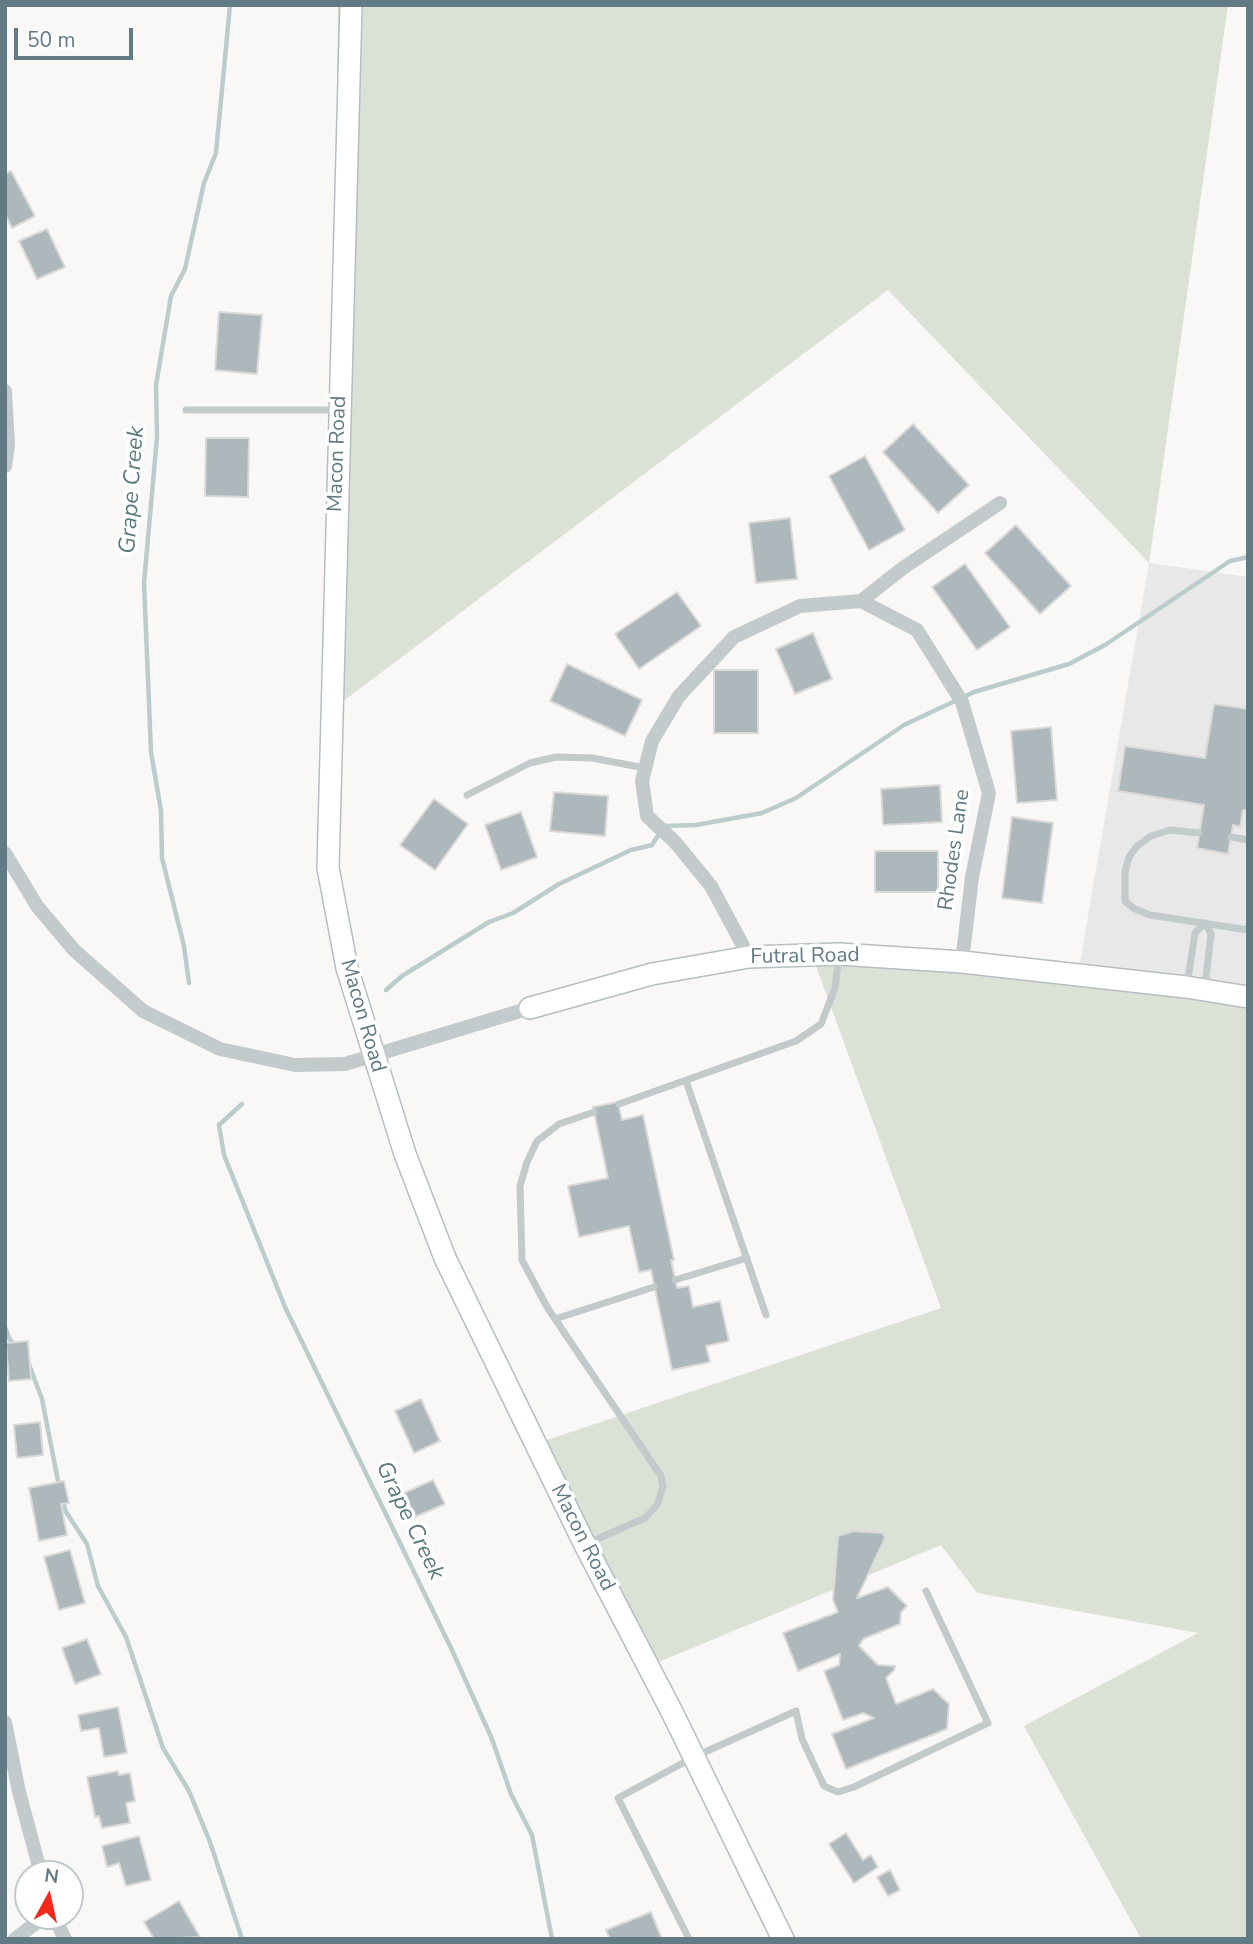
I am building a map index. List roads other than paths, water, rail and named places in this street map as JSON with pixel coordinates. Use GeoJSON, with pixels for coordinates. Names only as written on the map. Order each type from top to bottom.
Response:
{"type":"FeatureCollection","features":[{"type":"Feature","properties":{"kind":"main road","name":"Macon Road"},"geometry":{"type":"LineString","coordinates":[[351,5],[328,868],[346,968],[405,1154],[445,1258],[584,1545],[694,1757],[783,1939]]}},
{"type":"Feature","properties":{"kind":"main road","name":"Futral Road"},"geometry":{"type":"LineString","coordinates":[[530,1008],[652,974],[750,957],[839,954],[962,962],[1195,989],[1248,998]]}},
{"type":"Feature","properties":{"kind":"street"},"geometry":{"type":"LineString","coordinates":[[5,391],[8,446],[5,466]]}},
{"type":"Feature","properties":{"kind":"street"},"geometry":{"type":"LineString","coordinates":[[750,957],[711,886],[675,842],[647,816],[642,781],[652,741],[679,696],[734,637],[800,606],[861,601],[903,568],[1000,503]]}},
{"type":"Feature","properties":{"kind":"street","name":"Rhodes Lane"},"geometry":{"type":"LineString","coordinates":[[861,601],[917,630],[962,702],[989,793],[972,877],[962,962]]}},
{"type":"Feature","properties":{"kind":"street","name":"Futral Road"},"geometry":{"type":"LineString","coordinates":[[5,853],[37,906],[74,950],[143,1011],[220,1049],[295,1065],[345,1064],[530,1008]]}},
{"type":"Feature","properties":{"kind":"street"},"geometry":{"type":"LineString","coordinates":[[5,1722],[19,1792],[37,1860]]}},
{"type":"Feature","properties":{"kind":"lane"},"geometry":{"type":"LineString","coordinates":[[186,410],[340,410]]}},
{"type":"Feature","properties":{"kind":"lane"},"geometry":{"type":"LineString","coordinates":[[467,795],[530,762],[556,757],[592,758],[645,768]]}},
{"type":"Feature","properties":{"kind":"lane"},"geometry":{"type":"LineString","coordinates":[[1199,833],[1170,830],[1151,836],[1136,846],[1129,857],[1125,872],[1125,901],[1133,908],[1150,915],[1248,930]]}},
{"type":"Feature","properties":{"kind":"lane"},"geometry":{"type":"LineString","coordinates":[[1231,837],[1248,840]]}},
{"type":"Feature","properties":{"kind":"lane"},"geometry":{"type":"LineString","coordinates":[[1195,989],[1211,934],[1205,923]]}},
{"type":"Feature","properties":{"kind":"lane"},"geometry":{"type":"LineString","coordinates":[[1195,989],[1195,933],[1205,923]]}},
{"type":"Feature","properties":{"kind":"lane"},"geometry":{"type":"LineString","coordinates":[[619,1104],[796,1041],[821,1024],[835,988],[839,954]]}},
{"type":"Feature","properties":{"kind":"lane"},"geometry":{"type":"LineString","coordinates":[[686,1081],[766,1315]]}},
{"type":"Feature","properties":{"kind":"lane"},"geometry":{"type":"LineString","coordinates":[[584,1545],[645,1518],[657,1504],[663,1487],[661,1476],[555,1319],[522,1261],[520,1186],[537,1141],[559,1124],[594,1112]]}},
{"type":"Feature","properties":{"kind":"lane"},"geometry":{"type":"LineString","coordinates":[[676,1280],[747,1258]]}},
{"type":"Feature","properties":{"kind":"lane"},"geometry":{"type":"LineString","coordinates":[[555,1319],[654,1287]]}},
{"type":"Feature","properties":{"kind":"lane"},"geometry":{"type":"LineString","coordinates":[[689,1939],[618,1798],[694,1757],[796,1712],[802,1739],[824,1786],[838,1792],[855,1787],[988,1723],[926,1591]]}},
{"type":"Feature","properties":{"kind":"waterway","name":"Grape Creek"},"geometry":{"type":"LineString","coordinates":[[189,983],[184,946],[162,858],[161,811],[151,752],[144,583],[157,437],[156,385],[171,296],[185,269],[204,183],[216,153],[230,5]]}},
{"type":"Feature","properties":{"kind":"waterway"},"geometry":{"type":"LineString","coordinates":[[386,990],[402,976],[489,922],[513,913],[559,884],[631,850],[652,845],[664,826],[696,825],[762,813],[796,798],[904,725],[974,692],[1069,664],[1105,645],[1230,561],[1248,557]]}},
{"type":"Feature","properties":{"kind":"waterway","name":"Grape Creek"},"geometry":{"type":"LineString","coordinates":[[242,1104],[219,1125],[224,1155],[285,1307],[452,1650],[492,1739],[511,1794],[532,1835],[552,1939]]}},
{"type":"Feature","properties":{"kind":"waterway"},"geometry":{"type":"LineString","coordinates":[[5,1327],[16,1347]]}},
{"type":"Feature","properties":{"kind":"waterway"},"geometry":{"type":"LineString","coordinates":[[28,1362],[42,1399],[59,1486]]}},
{"type":"Feature","properties":{"kind":"waterway"},"geometry":{"type":"LineString","coordinates":[[63,1501],[66,1512],[87,1544],[98,1586],[126,1637],[163,1748],[189,1791],[210,1842],[242,1939]]}}]}
